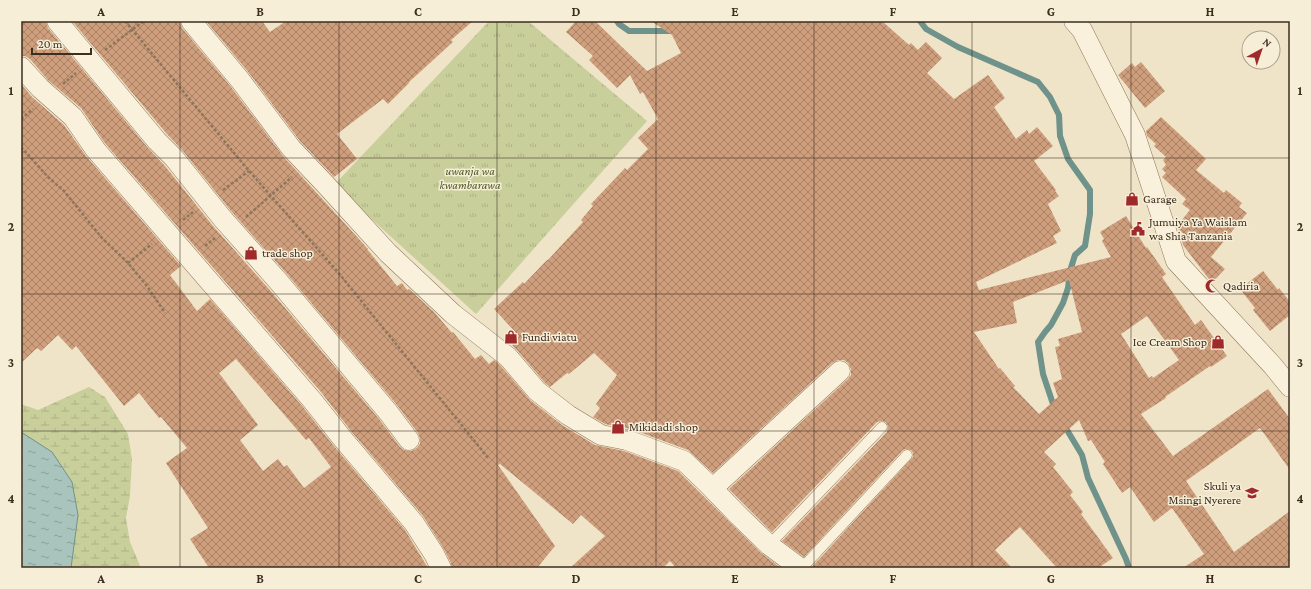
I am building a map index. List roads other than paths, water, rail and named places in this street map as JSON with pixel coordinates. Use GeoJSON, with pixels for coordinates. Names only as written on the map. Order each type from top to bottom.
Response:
{"type":"FeatureCollection","features":[{"type":"Feature","properties":{"kind":"street"},"geometry":{"type":"LineString","coordinates":[[57,21],[157,141],[174,158],[230,227],[388,412],[409,440]]}},
{"type":"Feature","properties":{"kind":"street"},"geometry":{"type":"LineString","coordinates":[[190,21],[240,80],[291,148],[388,253],[453,314],[508,357],[537,391],[568,415],[601,435],[627,440],[684,461],[769,545],[801,568]]}},
{"type":"Feature","properties":{"kind":"street"},"geometry":{"type":"LineString","coordinates":[[1074,21],[1082,30],[1135,135],[1176,261],[1273,366],[1290,387]]}},
{"type":"Feature","properties":{"kind":"street"},"geometry":{"type":"LineString","coordinates":[[21,67],[40,88],[73,117],[95,149],[312,400],[414,523],[434,554],[441,568]]}},
{"type":"Feature","properties":{"kind":"street"},"geometry":{"type":"LineString","coordinates":[[713,488],[840,371]]}},
{"type":"Feature","properties":{"kind":"lane"},"geometry":{"type":"LineString","coordinates":[[769,545],[882,427]]}},
{"type":"Feature","properties":{"kind":"lane"},"geometry":{"type":"LineString","coordinates":[[801,568],[907,455]]}},
{"type":"Feature","properties":{"kind":"water"},"geometry":{"type":"Polygon","coordinates":[[[21,432],[52,452],[72,482],[78,515],[71,568],[21,568],[21,432]]]}},
{"type":"Feature","properties":{"kind":"waterway"},"geometry":{"type":"LineString","coordinates":[[617,21],[629,31],[673,31]]}},
{"type":"Feature","properties":{"kind":"waterway"},"geometry":{"type":"LineString","coordinates":[[920,21],[926,29],[958,47],[1038,82],[1050,97],[1059,115],[1060,136],[1068,159],[1090,190],[1090,214],[1085,246],[1075,255],[1070,271],[1068,288],[1063,303],[1051,325],[1038,342],[1043,374],[1055,410]]}},
{"type":"Feature","properties":{"kind":"waterway"},"geometry":{"type":"LineString","coordinates":[[1064,425],[1082,455],[1088,478],[1129,568]]}},
{"type":"Feature","properties":{"kind":"place","name":"Garage"},"geometry":{"type":"Point","coordinates":[1132,199]}},
{"type":"Feature","properties":{"kind":"place","name":"Jumuiya Ya Waislam wa Shia Tanzania"},"geometry":{"type":"Point","coordinates":[1138,229]}},
{"type":"Feature","properties":{"kind":"place","name":"trade shop"},"geometry":{"type":"Point","coordinates":[251,253]}},
{"type":"Feature","properties":{"kind":"place","name":"Qadiria"},"geometry":{"type":"Point","coordinates":[1212,286]}},
{"type":"Feature","properties":{"kind":"place","name":"Fundi viatu"},"geometry":{"type":"Point","coordinates":[511,337]}},
{"type":"Feature","properties":{"kind":"place","name":"Ice Cream Shop"},"geometry":{"type":"Point","coordinates":[1218,342]}},
{"type":"Feature","properties":{"kind":"place","name":"Mikidadi shop"},"geometry":{"type":"Point","coordinates":[618,427]}},
{"type":"Feature","properties":{"kind":"place","name":"Skuli ya Msingi Nyerere"},"geometry":{"type":"Point","coordinates":[1252,493]}},
{"type":"Feature","properties":{"kind":"park label","name":"uwanja wa kwambarawa"},"geometry":{"type":"Point","coordinates":[470,178]}}]}
